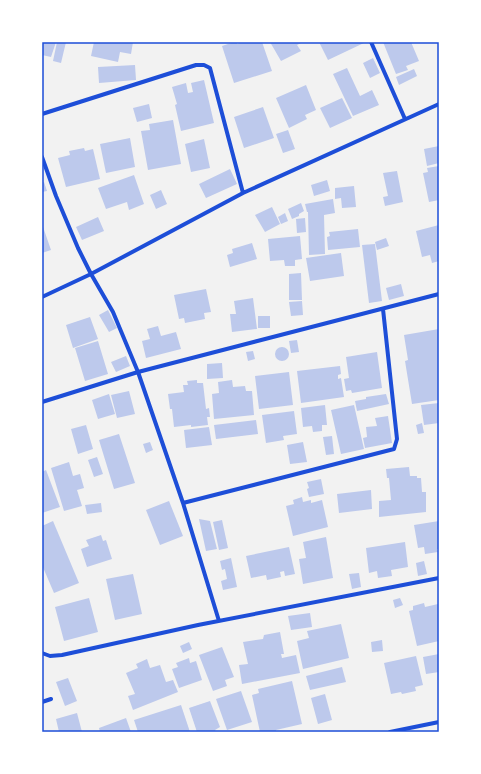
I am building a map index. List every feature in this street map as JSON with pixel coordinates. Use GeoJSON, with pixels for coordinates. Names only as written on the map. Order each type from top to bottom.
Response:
{"type":"FeatureCollection","features":[{"type":"Feature","properties":{"kind":"street"},"geometry":{"type":"LineString","coordinates":[[371,42],[405,119]]}},
{"type":"Feature","properties":{"kind":"street"},"geometry":{"type":"LineString","coordinates":[[42,114],[196,65],[204,65],[210,68],[243,194]]}},
{"type":"Feature","properties":{"kind":"street"},"geometry":{"type":"LineString","coordinates":[[42,297],[91,274],[243,194],[439,104]]}},
{"type":"Feature","properties":{"kind":"street"},"geometry":{"type":"LineString","coordinates":[[42,157],[56,196],[91,274],[113,312],[138,372],[183,503],[219,621]]}},
{"type":"Feature","properties":{"kind":"street"},"geometry":{"type":"LineString","coordinates":[[42,402],[138,372],[439,294]]}},
{"type":"Feature","properties":{"kind":"street"},"geometry":{"type":"LineString","coordinates":[[183,503],[394,449],[397,439],[383,309]]}},
{"type":"Feature","properties":{"kind":"street"},"geometry":{"type":"LineString","coordinates":[[42,653],[50,656],[62,655],[219,621],[439,578]]}},
{"type":"Feature","properties":{"kind":"street"},"geometry":{"type":"LineString","coordinates":[[42,702],[51,699]]}},
{"type":"Feature","properties":{"kind":"street"},"geometry":{"type":"LineString","coordinates":[[390,732],[439,722]]}},
{"type":"Feature","properties":{"kind":"building"},"geometry":{"type":"Polygon","coordinates":[[[42,42],[56,42],[51,57],[42,55],[42,42]]]}},
{"type":"Feature","properties":{"kind":"building"},"geometry":{"type":"Polygon","coordinates":[[[57,42],[66,42],[61,63],[53,61],[57,42]]]}},
{"type":"Feature","properties":{"kind":"building"},"geometry":{"type":"Polygon","coordinates":[[[94,42],[133,42],[131,54],[120,52],[118,62],[91,56],[94,42]]]}},
{"type":"Feature","properties":{"kind":"building"},"geometry":{"type":"Polygon","coordinates":[[[237,42],[237,44],[243,42],[262,42],[272,71],[234,83],[222,46],[237,42]]]}},
{"type":"Feature","properties":{"kind":"building"},"geometry":{"type":"Polygon","coordinates":[[[270,42],[303,42],[297,45],[301,51],[281,61],[270,42]]]}},
{"type":"Feature","properties":{"kind":"building"},"geometry":{"type":"Polygon","coordinates":[[[319,42],[366,42],[328,60],[319,42]]]}},
{"type":"Feature","properties":{"kind":"building"},"geometry":{"type":"Polygon","coordinates":[[[383,42],[411,42],[419,61],[406,66],[408,70],[396,74],[383,42]]]}},
{"type":"Feature","properties":{"kind":"building"},"geometry":{"type":"Polygon","coordinates":[[[373,58],[380,73],[370,78],[363,63],[373,58]]]}},
{"type":"Feature","properties":{"kind":"building"},"geometry":{"type":"Polygon","coordinates":[[[135,65],[136,80],[99,83],[98,67],[135,65]]]}},
{"type":"Feature","properties":{"kind":"building"},"geometry":{"type":"Polygon","coordinates":[[[347,68],[360,96],[372,90],[379,105],[353,116],[333,74],[347,68]]]}},
{"type":"Feature","properties":{"kind":"building"},"geometry":{"type":"Polygon","coordinates":[[[414,69],[417,76],[399,85],[396,77],[414,69]]]}},
{"type":"Feature","properties":{"kind":"building"},"geometry":{"type":"Polygon","coordinates":[[[204,80],[214,123],[181,131],[175,105],[177,104],[172,87],[186,83],[188,93],[193,92],[191,83],[204,80]]]}},
{"type":"Feature","properties":{"kind":"building"},"geometry":{"type":"Polygon","coordinates":[[[306,85],[316,110],[305,115],[307,119],[289,128],[276,98],[306,85]]]}},
{"type":"Feature","properties":{"kind":"building"},"geometry":{"type":"Polygon","coordinates":[[[342,98],[352,118],[330,128],[320,108],[342,98]]]}},
{"type":"Feature","properties":{"kind":"building"},"geometry":{"type":"Polygon","coordinates":[[[149,104],[152,118],[137,122],[133,108],[149,104]]]}},
{"type":"Feature","properties":{"kind":"building"},"geometry":{"type":"Polygon","coordinates":[[[263,107],[274,138],[244,148],[234,117],[263,107]]]}},
{"type":"Feature","properties":{"kind":"building"},"geometry":{"type":"Polygon","coordinates":[[[173,120],[181,164],[148,170],[141,131],[150,130],[149,124],[173,120]]]}},
{"type":"Feature","properties":{"kind":"building"},"geometry":{"type":"Polygon","coordinates":[[[288,130],[295,149],[283,153],[276,134],[288,130]]]}},
{"type":"Feature","properties":{"kind":"building"},"geometry":{"type":"Polygon","coordinates":[[[130,138],[135,167],[106,173],[100,144],[130,138]]]}},
{"type":"Feature","properties":{"kind":"building"},"geometry":{"type":"Polygon","coordinates":[[[204,139],[210,168],[191,172],[185,144],[204,139]]]}},
{"type":"Feature","properties":{"kind":"building"},"geometry":{"type":"Polygon","coordinates":[[[439,146],[439,163],[427,166],[424,149],[439,146]]]}},
{"type":"Feature","properties":{"kind":"building"},"geometry":{"type":"Polygon","coordinates":[[[84,148],[85,151],[93,149],[100,179],[66,187],[58,158],[70,155],[69,151],[84,148]]]}},
{"type":"Feature","properties":{"kind":"building"},"geometry":{"type":"Polygon","coordinates":[[[439,166],[439,200],[429,202],[423,173],[428,172],[427,168],[439,166]]]}},
{"type":"Feature","properties":{"kind":"building"},"geometry":{"type":"Polygon","coordinates":[[[230,169],[237,184],[206,198],[199,184],[230,169]]]}},
{"type":"Feature","properties":{"kind":"building"},"geometry":{"type":"Polygon","coordinates":[[[397,171],[403,202],[385,206],[383,197],[388,196],[383,173],[397,171]]]}},
{"type":"Feature","properties":{"kind":"building"},"geometry":{"type":"Polygon","coordinates":[[[134,175],[144,204],[129,210],[127,202],[106,209],[98,188],[134,175]]]}},
{"type":"Feature","properties":{"kind":"building"},"geometry":{"type":"Polygon","coordinates":[[[327,180],[330,191],[314,196],[311,185],[327,180]]]}},
{"type":"Feature","properties":{"kind":"building"},"geometry":{"type":"Polygon","coordinates":[[[44,182],[47,191],[42,192],[42,183],[44,182]]]}},
{"type":"Feature","properties":{"kind":"building"},"geometry":{"type":"Polygon","coordinates":[[[354,186],[356,207],[342,208],[341,198],[335,199],[335,188],[354,186]]]}},
{"type":"Feature","properties":{"kind":"building"},"geometry":{"type":"Polygon","coordinates":[[[161,190],[167,204],[156,209],[150,195],[161,190]]]}},
{"type":"Feature","properties":{"kind":"building"},"geometry":{"type":"Polygon","coordinates":[[[333,199],[335,213],[324,215],[325,254],[309,255],[308,212],[305,204],[333,199]]]}},
{"type":"Feature","properties":{"kind":"building"},"geometry":{"type":"Polygon","coordinates":[[[301,203],[304,211],[299,214],[299,216],[292,219],[288,209],[301,203]]]}},
{"type":"Feature","properties":{"kind":"building"},"geometry":{"type":"Polygon","coordinates":[[[272,207],[280,224],[265,232],[255,215],[272,207]]]}},
{"type":"Feature","properties":{"kind":"building"},"geometry":{"type":"Polygon","coordinates":[[[285,213],[288,221],[281,224],[278,217],[285,213]]]}},
{"type":"Feature","properties":{"kind":"building"},"geometry":{"type":"Polygon","coordinates":[[[98,217],[104,231],[82,240],[76,227],[98,217]]]}},
{"type":"Feature","properties":{"kind":"building"},"geometry":{"type":"Polygon","coordinates":[[[305,218],[306,232],[297,233],[296,219],[305,218]]]}},
{"type":"Feature","properties":{"kind":"building"},"geometry":{"type":"Polygon","coordinates":[[[42,224],[51,250],[42,253],[42,224]]]}},
{"type":"Feature","properties":{"kind":"building"},"geometry":{"type":"Polygon","coordinates":[[[439,225],[439,261],[432,263],[430,255],[422,257],[416,231],[439,225]]]}},
{"type":"Feature","properties":{"kind":"building"},"geometry":{"type":"Polygon","coordinates":[[[358,229],[360,247],[328,250],[327,237],[330,236],[329,232],[358,229]]]}},
{"type":"Feature","properties":{"kind":"building"},"geometry":{"type":"Polygon","coordinates":[[[300,236],[302,259],[295,260],[295,266],[285,266],[284,260],[270,261],[268,239],[300,236]]]}},
{"type":"Feature","properties":{"kind":"building"},"geometry":{"type":"Polygon","coordinates":[[[386,238],[389,246],[377,250],[375,242],[386,238]]]}},
{"type":"Feature","properties":{"kind":"building"},"geometry":{"type":"Polygon","coordinates":[[[252,243],[257,259],[230,267],[227,255],[233,253],[232,249],[252,243]]]}},
{"type":"Feature","properties":{"kind":"building"},"geometry":{"type":"Polygon","coordinates":[[[375,244],[382,301],[369,303],[362,245],[375,244]]]}},
{"type":"Feature","properties":{"kind":"building"},"geometry":{"type":"Polygon","coordinates":[[[341,253],[344,276],[310,281],[306,258],[341,253]]]}},
{"type":"Feature","properties":{"kind":"building"},"geometry":{"type":"Polygon","coordinates":[[[301,273],[302,300],[289,300],[289,274],[301,273]]]}},
{"type":"Feature","properties":{"kind":"building"},"geometry":{"type":"Polygon","coordinates":[[[401,284],[404,296],[389,300],[386,288],[401,284]]]}},
{"type":"Feature","properties":{"kind":"building"},"geometry":{"type":"Polygon","coordinates":[[[206,289],[211,312],[204,313],[205,319],[185,323],[184,318],[179,319],[174,295],[206,289]]]}},
{"type":"Feature","properties":{"kind":"building"},"geometry":{"type":"Polygon","coordinates":[[[253,298],[257,329],[232,332],[230,314],[236,314],[234,301],[253,298]]]}},
{"type":"Feature","properties":{"kind":"building"},"geometry":{"type":"Polygon","coordinates":[[[302,301],[303,315],[291,316],[289,302],[302,301]]]}},
{"type":"Feature","properties":{"kind":"building"},"geometry":{"type":"Polygon","coordinates":[[[108,310],[117,328],[109,332],[99,315],[108,310]]]}},
{"type":"Feature","properties":{"kind":"building"},"geometry":{"type":"Polygon","coordinates":[[[258,316],[270,316],[270,328],[258,328],[258,316]]]}},
{"type":"Feature","properties":{"kind":"building"},"geometry":{"type":"Polygon","coordinates":[[[90,317],[98,339],[73,348],[66,325],[90,317]]]}},
{"type":"Feature","properties":{"kind":"building"},"geometry":{"type":"Polygon","coordinates":[[[158,326],[161,336],[176,332],[181,349],[146,358],[142,341],[150,339],[147,329],[158,326]]]}},
{"type":"Feature","properties":{"kind":"building"},"geometry":{"type":"Polygon","coordinates":[[[439,329],[439,400],[412,404],[405,361],[408,360],[404,335],[439,329]]]}},
{"type":"Feature","properties":{"kind":"building"},"geometry":{"type":"Polygon","coordinates":[[[297,340],[299,352],[291,353],[289,341],[297,340]]]}},
{"type":"Feature","properties":{"kind":"building"},"geometry":{"type":"Polygon","coordinates":[[[98,341],[108,374],[85,381],[75,348],[98,341]]]}},
{"type":"Feature","properties":{"kind":"building"},"geometry":{"type":"Polygon","coordinates":[[[282,347],[287,349],[289,354],[287,359],[282,361],[277,359],[275,354],[277,349],[282,347]]]}},
{"type":"Feature","properties":{"kind":"building"},"geometry":{"type":"Polygon","coordinates":[[[253,351],[255,359],[248,361],[246,352],[253,351]]]}},
{"type":"Feature","properties":{"kind":"building"},"geometry":{"type":"Polygon","coordinates":[[[377,352],[382,388],[352,393],[351,390],[346,391],[344,379],[349,378],[346,357],[377,352]]]}},
{"type":"Feature","properties":{"kind":"building"},"geometry":{"type":"Polygon","coordinates":[[[126,356],[130,366],[116,372],[111,362],[126,356]]]}},
{"type":"Feature","properties":{"kind":"building"},"geometry":{"type":"Polygon","coordinates":[[[222,363],[223,378],[207,379],[207,364],[222,363]]]}},
{"type":"Feature","properties":{"kind":"building"},"geometry":{"type":"Polygon","coordinates":[[[340,366],[341,374],[338,375],[338,379],[341,378],[344,397],[301,403],[297,371],[340,366]]]}},
{"type":"Feature","properties":{"kind":"building"},"geometry":{"type":"Polygon","coordinates":[[[289,372],[293,405],[259,409],[255,376],[289,372]]]}},
{"type":"Feature","properties":{"kind":"building"},"geometry":{"type":"Polygon","coordinates":[[[197,380],[197,383],[203,383],[206,409],[209,408],[210,417],[207,417],[208,425],[174,427],[172,409],[170,409],[168,394],[184,392],[183,385],[188,385],[187,381],[197,380]]]}},
{"type":"Feature","properties":{"kind":"building"},"geometry":{"type":"Polygon","coordinates":[[[232,380],[233,387],[245,386],[246,391],[252,391],[254,415],[214,419],[212,394],[219,393],[218,382],[232,380]]]}},
{"type":"Feature","properties":{"kind":"building"},"geometry":{"type":"Polygon","coordinates":[[[129,391],[135,414],[117,418],[111,395],[129,391]]]}},
{"type":"Feature","properties":{"kind":"building"},"geometry":{"type":"Polygon","coordinates":[[[109,394],[115,414],[98,419],[92,400],[109,394]]]}},
{"type":"Feature","properties":{"kind":"building"},"geometry":{"type":"Polygon","coordinates":[[[386,394],[389,404],[357,411],[355,401],[366,399],[366,397],[386,394]]]}},
{"type":"Feature","properties":{"kind":"building"},"geometry":{"type":"Polygon","coordinates":[[[439,403],[439,423],[424,425],[421,405],[439,403]]]}},
{"type":"Feature","properties":{"kind":"building"},"geometry":{"type":"Polygon","coordinates":[[[325,405],[327,425],[322,425],[322,431],[313,432],[312,426],[303,427],[301,408],[325,405]]]}},
{"type":"Feature","properties":{"kind":"building"},"geometry":{"type":"Polygon","coordinates":[[[354,405],[364,449],[341,454],[331,410],[354,405]]]}},
{"type":"Feature","properties":{"kind":"building"},"geometry":{"type":"Polygon","coordinates":[[[294,411],[297,434],[283,436],[284,440],[266,443],[262,415],[294,411]]]}},
{"type":"Feature","properties":{"kind":"building"},"geometry":{"type":"Polygon","coordinates":[[[388,416],[392,443],[365,448],[363,438],[367,437],[366,427],[377,426],[375,418],[388,416]]]}},
{"type":"Feature","properties":{"kind":"building"},"geometry":{"type":"Polygon","coordinates":[[[256,420],[258,434],[216,439],[214,425],[256,420]]]}},
{"type":"Feature","properties":{"kind":"building"},"geometry":{"type":"Polygon","coordinates":[[[422,423],[424,433],[418,434],[416,425],[422,423]]]}},
{"type":"Feature","properties":{"kind":"building"},"geometry":{"type":"Polygon","coordinates":[[[86,425],[93,449],[78,454],[71,429],[86,425]]]}},
{"type":"Feature","properties":{"kind":"building"},"geometry":{"type":"Polygon","coordinates":[[[209,427],[212,445],[186,448],[184,430],[209,427]]]}},
{"type":"Feature","properties":{"kind":"building"},"geometry":{"type":"Polygon","coordinates":[[[119,434],[135,483],[114,489],[99,440],[119,434]]]}},
{"type":"Feature","properties":{"kind":"building"},"geometry":{"type":"Polygon","coordinates":[[[332,436],[334,454],[326,455],[323,437],[332,436]]]}},
{"type":"Feature","properties":{"kind":"building"},"geometry":{"type":"Polygon","coordinates":[[[150,442],[153,450],[146,453],[143,444],[150,442]]]}},
{"type":"Feature","properties":{"kind":"building"},"geometry":{"type":"Polygon","coordinates":[[[303,442],[307,462],[290,464],[287,445],[303,442]]]}},
{"type":"Feature","properties":{"kind":"building"},"geometry":{"type":"Polygon","coordinates":[[[97,457],[103,474],[94,477],[88,460],[97,457]]]}},
{"type":"Feature","properties":{"kind":"building"},"geometry":{"type":"Polygon","coordinates":[[[69,462],[73,476],[80,474],[84,488],[77,490],[82,506],[64,511],[51,468],[69,462]]]}},
{"type":"Feature","properties":{"kind":"building"},"geometry":{"type":"Polygon","coordinates":[[[409,467],[410,476],[417,476],[417,478],[421,478],[422,492],[426,492],[426,512],[379,517],[379,501],[391,500],[389,478],[387,478],[386,469],[409,467]]]}},
{"type":"Feature","properties":{"kind":"building"},"geometry":{"type":"Polygon","coordinates":[[[46,470],[60,507],[42,513],[42,472],[46,470]]]}},
{"type":"Feature","properties":{"kind":"building"},"geometry":{"type":"Polygon","coordinates":[[[321,479],[324,494],[309,497],[307,482],[321,479]]]}},
{"type":"Feature","properties":{"kind":"building"},"geometry":{"type":"Polygon","coordinates":[[[371,490],[372,509],[339,513],[337,494],[371,490]]]}},
{"type":"Feature","properties":{"kind":"building"},"geometry":{"type":"Polygon","coordinates":[[[302,497],[303,502],[311,500],[311,503],[322,500],[328,527],[293,536],[286,506],[294,504],[293,500],[302,497]]]}},
{"type":"Feature","properties":{"kind":"building"},"geometry":{"type":"Polygon","coordinates":[[[169,501],[183,536],[160,545],[146,510],[169,501]]]}},
{"type":"Feature","properties":{"kind":"building"},"geometry":{"type":"Polygon","coordinates":[[[101,503],[102,512],[87,514],[85,505],[101,503]]]}},
{"type":"Feature","properties":{"kind":"building"},"geometry":{"type":"Polygon","coordinates":[[[199,519],[210,521],[217,549],[206,551],[199,519]]]}},
{"type":"Feature","properties":{"kind":"building"},"geometry":{"type":"Polygon","coordinates":[[[222,520],[228,548],[219,550],[213,522],[222,520]]]}},
{"type":"Feature","properties":{"kind":"building"},"geometry":{"type":"Polygon","coordinates":[[[53,521],[79,583],[54,593],[42,565],[42,526],[53,521]]]}},
{"type":"Feature","properties":{"kind":"building"},"geometry":{"type":"Polygon","coordinates":[[[439,521],[438,552],[425,554],[424,547],[418,548],[414,525],[439,521]]]}},
{"type":"Feature","properties":{"kind":"building"},"geometry":{"type":"Polygon","coordinates":[[[101,535],[103,541],[106,540],[112,559],[87,567],[81,549],[89,546],[86,540],[101,535]]]}},
{"type":"Feature","properties":{"kind":"building"},"geometry":{"type":"Polygon","coordinates":[[[326,537],[333,578],[303,584],[299,559],[306,558],[303,542],[326,537]]]}},
{"type":"Feature","properties":{"kind":"building"},"geometry":{"type":"Polygon","coordinates":[[[405,542],[408,567],[391,570],[392,576],[378,578],[377,571],[369,573],[366,548],[405,542]]]}},
{"type":"Feature","properties":{"kind":"building"},"geometry":{"type":"Polygon","coordinates":[[[289,547],[295,574],[285,576],[284,571],[280,572],[281,577],[267,580],[266,575],[251,578],[246,556],[289,547]]]}},
{"type":"Feature","properties":{"kind":"building"},"geometry":{"type":"Polygon","coordinates":[[[231,558],[237,587],[223,590],[221,581],[227,579],[225,569],[222,570],[220,561],[231,558]]]}},
{"type":"Feature","properties":{"kind":"building"},"geometry":{"type":"Polygon","coordinates":[[[424,561],[427,574],[418,576],[416,563],[424,561]]]}},
{"type":"Feature","properties":{"kind":"building"},"geometry":{"type":"Polygon","coordinates":[[[359,573],[361,587],[352,589],[349,574],[359,573]]]}},
{"type":"Feature","properties":{"kind":"building"},"geometry":{"type":"Polygon","coordinates":[[[133,574],[142,614],[115,620],[106,579],[133,574]]]}},
{"type":"Feature","properties":{"kind":"building"},"geometry":{"type":"Polygon","coordinates":[[[89,598],[98,632],[64,641],[55,607],[89,598]]]}},
{"type":"Feature","properties":{"kind":"building"},"geometry":{"type":"Polygon","coordinates":[[[400,598],[403,605],[395,608],[393,600],[400,598]]]}},
{"type":"Feature","properties":{"kind":"building"},"geometry":{"type":"Polygon","coordinates":[[[424,603],[425,607],[438,604],[439,641],[417,646],[409,611],[413,610],[413,606],[424,603]]]}},
{"type":"Feature","properties":{"kind":"building"},"geometry":{"type":"Polygon","coordinates":[[[310,613],[312,627],[291,630],[288,616],[310,613]]]}},
{"type":"Feature","properties":{"kind":"building"},"geometry":{"type":"Polygon","coordinates":[[[341,624],[349,658],[303,669],[297,641],[309,638],[307,631],[341,624]]]}},
{"type":"Feature","properties":{"kind":"building"},"geometry":{"type":"Polygon","coordinates":[[[280,632],[284,654],[281,654],[282,658],[296,655],[300,673],[242,684],[239,665],[248,664],[243,642],[263,639],[264,635],[280,632]]]}},
{"type":"Feature","properties":{"kind":"building"},"geometry":{"type":"Polygon","coordinates":[[[382,640],[383,651],[372,652],[371,642],[382,640]]]}},
{"type":"Feature","properties":{"kind":"building"},"geometry":{"type":"Polygon","coordinates":[[[189,642],[192,649],[183,653],[180,646],[189,642]]]}},
{"type":"Feature","properties":{"kind":"building"},"geometry":{"type":"Polygon","coordinates":[[[222,647],[234,677],[225,680],[227,686],[213,691],[199,655],[222,647]]]}},
{"type":"Feature","properties":{"kind":"building"},"geometry":{"type":"Polygon","coordinates":[[[439,654],[439,672],[426,674],[423,657],[439,654]]]}},
{"type":"Feature","properties":{"kind":"building"},"geometry":{"type":"Polygon","coordinates":[[[416,656],[423,685],[415,687],[416,691],[402,694],[401,692],[391,694],[384,663],[416,656]]]}},
{"type":"Feature","properties":{"kind":"building"},"geometry":{"type":"Polygon","coordinates":[[[189,658],[190,663],[196,661],[202,680],[179,688],[172,669],[178,667],[176,663],[189,658]]]}},
{"type":"Feature","properties":{"kind":"building"},"geometry":{"type":"Polygon","coordinates":[[[147,659],[150,668],[160,665],[166,682],[173,680],[178,692],[133,710],[128,696],[135,694],[126,673],[138,668],[136,664],[147,659]]]}},
{"type":"Feature","properties":{"kind":"building"},"geometry":{"type":"Polygon","coordinates":[[[342,667],[346,682],[310,690],[306,676],[342,667]]]}},
{"type":"Feature","properties":{"kind":"building"},"geometry":{"type":"Polygon","coordinates":[[[68,678],[77,701],[65,706],[56,682],[68,678]]]}},
{"type":"Feature","properties":{"kind":"building"},"geometry":{"type":"Polygon","coordinates":[[[292,681],[302,724],[276,730],[276,732],[260,732],[252,695],[259,693],[258,689],[292,681]]]}},
{"type":"Feature","properties":{"kind":"building"},"geometry":{"type":"Polygon","coordinates":[[[241,691],[252,722],[227,730],[216,699],[241,691]]]}},
{"type":"Feature","properties":{"kind":"building"},"geometry":{"type":"Polygon","coordinates":[[[325,694],[332,720],[318,724],[311,698],[325,694]]]}},
{"type":"Feature","properties":{"kind":"building"},"geometry":{"type":"Polygon","coordinates":[[[210,701],[220,727],[215,730],[216,732],[197,732],[189,708],[210,701]]]}},
{"type":"Feature","properties":{"kind":"building"},"geometry":{"type":"Polygon","coordinates":[[[181,705],[190,732],[138,732],[134,720],[181,705]]]}},
{"type":"Feature","properties":{"kind":"building"},"geometry":{"type":"Polygon","coordinates":[[[77,713],[82,732],[59,732],[56,719],[77,713]]]}},
{"type":"Feature","properties":{"kind":"building"},"geometry":{"type":"Polygon","coordinates":[[[126,718],[131,732],[100,732],[99,728],[126,718]]]}}]}
